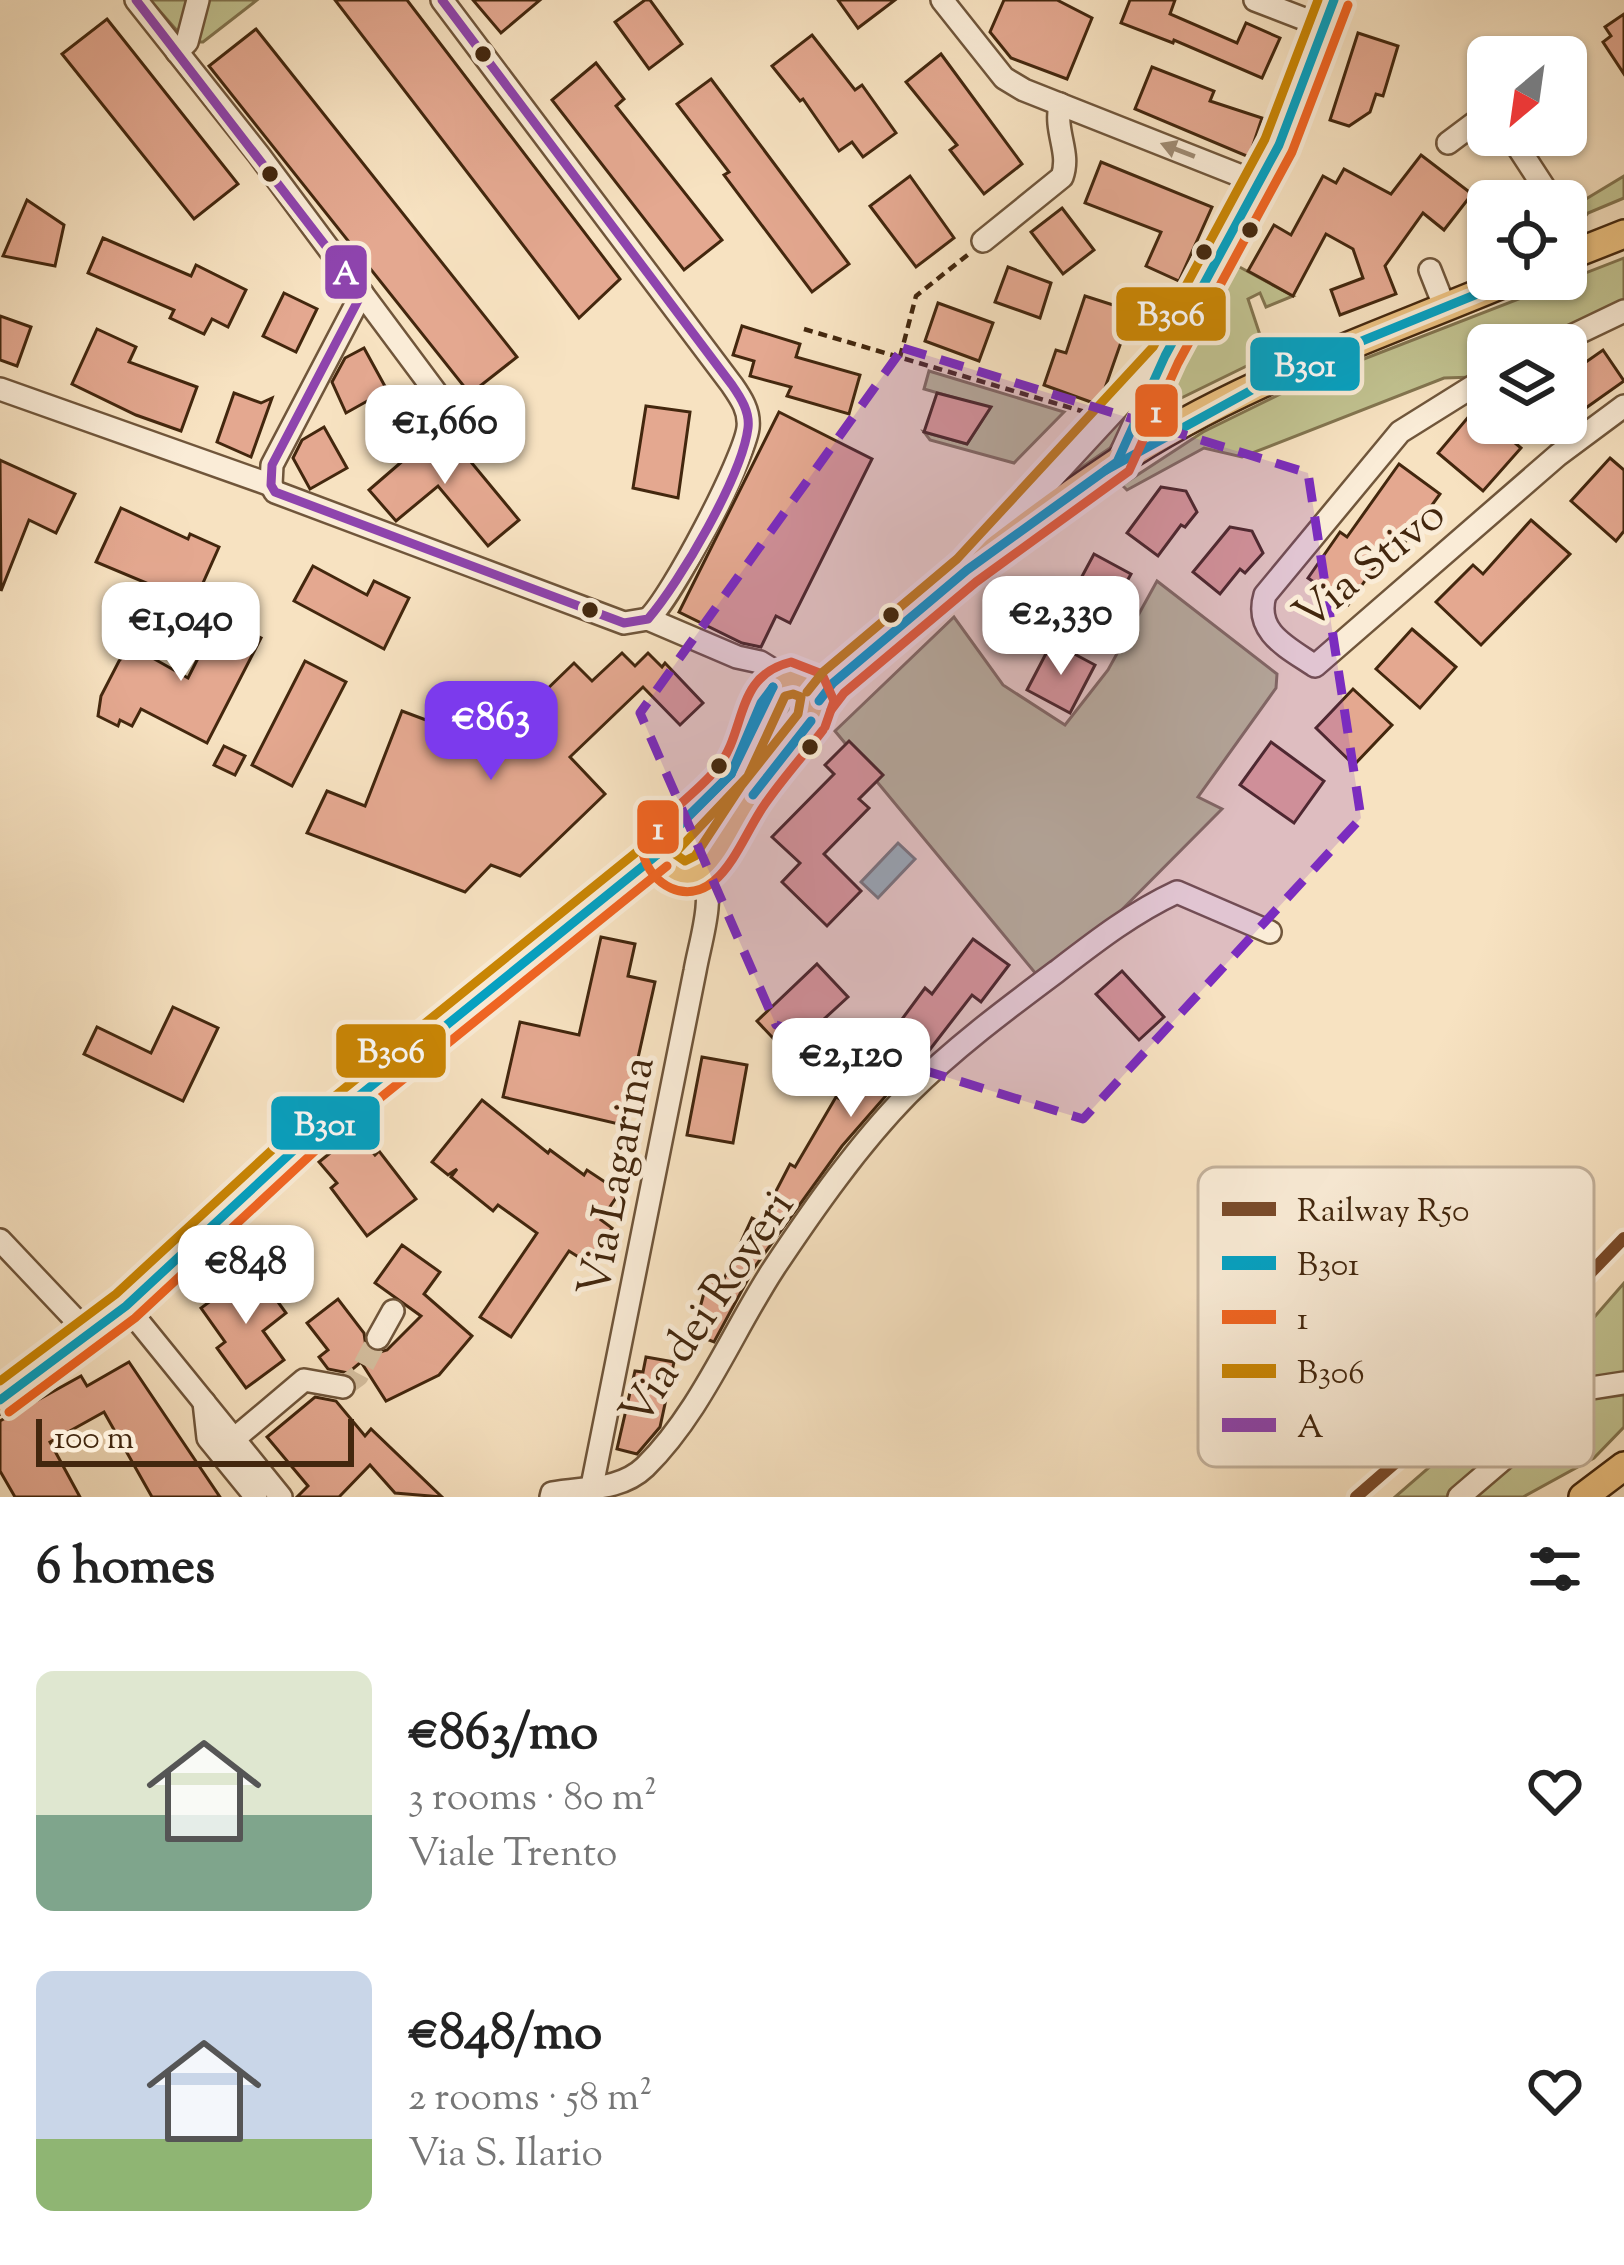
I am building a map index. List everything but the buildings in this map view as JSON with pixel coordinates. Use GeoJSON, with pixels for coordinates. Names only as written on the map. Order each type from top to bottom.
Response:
{"type":"FeatureCollection","features":[{"type":"Feature","properties":{"kind":"main road"},"geometry":{"type":"LineString","coordinates":[[1587,249],[1624,234]]}},
{"type":"Feature","properties":{"kind":"main road"},"geometry":{"type":"LineString","coordinates":[[658,854],[662,863],[682,877],[703,871],[812,721],[833,683],[968,570],[1117,462],[1281,374],[1467,299]]}},
{"type":"Feature","properties":{"kind":"main road"},"geometry":{"type":"LineString","coordinates":[[0,1400],[126,1306],[307,1138],[658,854],[664,840],[720,790],[736,768],[773,683],[802,679],[812,685],[819,701]]}},
{"type":"Feature","properties":{"kind":"main road"},"geometry":{"type":"LineString","coordinates":[[1583,1497],[1624,1466]]}},
{"type":"Feature","properties":{"kind":"street"},"geometry":{"type":"LineString","coordinates":[[136,0],[446,406]]}},
{"type":"Feature","properties":{"kind":"street"},"geometry":{"type":"LineString","coordinates":[[177,52],[187,42],[198,0]]}},
{"type":"Feature","properties":{"kind":"street"},"geometry":{"type":"LineString","coordinates":[[442,0],[732,385],[748,414],[742,448],[669,596],[648,619]]}},
{"type":"Feature","properties":{"kind":"street"},"geometry":{"type":"LineString","coordinates":[[942,0],[1004,78],[1259,183]]}},
{"type":"Feature","properties":{"kind":"street"},"geometry":{"type":"LineString","coordinates":[[1255,0],[1325,27]]}},
{"type":"Feature","properties":{"kind":"street"},"geometry":{"type":"LineString","coordinates":[[1117,462],[1165,356],[1297,104],[1334,0]]}},
{"type":"Feature","properties":{"kind":"street"},"geometry":{"type":"LineString","coordinates":[[981,243],[1062,177],[1065,157],[1056,124],[1060,104]]}},
{"type":"Feature","properties":{"kind":"street"},"geometry":{"type":"LineString","coordinates":[[1448,142],[1467,128]]}},
{"type":"Feature","properties":{"kind":"street"},"geometry":{"type":"LineString","coordinates":[[1526,156],[1545,180]]}},
{"type":"Feature","properties":{"kind":"street"},"geometry":{"type":"LineString","coordinates":[[1430,270],[1445,308]]}},
{"type":"Feature","properties":{"kind":"street"},"geometry":{"type":"LineString","coordinates":[[280,492],[272,465],[362,293]]}},
{"type":"Feature","properties":{"kind":"street"},"geometry":{"type":"LineString","coordinates":[[1587,329],[1624,311]]}},
{"type":"Feature","properties":{"kind":"street"},"geometry":{"type":"LineString","coordinates":[[968,570],[1165,356]]}},
{"type":"Feature","properties":{"kind":"street","name":"Via Stivo"},"geometry":{"type":"LineString","coordinates":[[1467,388],[1400,431],[1264,595],[1261,616],[1266,629],[1315,666],[1573,444]]}},
{"type":"Feature","properties":{"kind":"street"},"geometry":{"type":"LineString","coordinates":[[0,389],[624,623],[648,619],[760,662],[786,678]]}},
{"type":"Feature","properties":{"kind":"street","name":"Via Stivo"},"geometry":{"type":"LineString","coordinates":[[1587,433],[1624,406]]}},
{"type":"Feature","properties":{"kind":"street"},"geometry":{"type":"LineString","coordinates":[[737,657],[754,677],[763,701]]}},
{"type":"Feature","properties":{"kind":"street","name":"Via Lagarina"},"geometry":{"type":"LineString","coordinates":[[591,1491],[695,971],[707,900],[703,871]]}},
{"type":"Feature","properties":{"kind":"street","name":"Via dei Roveri"},"geometry":{"type":"LineString","coordinates":[[591,1491],[632,1478],[646,1466],[692,1404],[775,1267],[840,1176],[906,1097],[1011,1005],[1135,912],[1177,892],[1270,932]]}},
{"type":"Feature","properties":{"kind":"street"},"geometry":{"type":"LineString","coordinates":[[0,1240],[89,1334]]}},
{"type":"Feature","properties":{"kind":"street"},"geometry":{"type":"LineString","coordinates":[[126,1306],[281,1497]]}},
{"type":"Feature","properties":{"kind":"street"},"geometry":{"type":"LineString","coordinates":[[378,1338],[392,1311]]}},
{"type":"Feature","properties":{"kind":"street"},"geometry":{"type":"LineString","coordinates":[[234,1439],[304,1380],[343,1387]]}},
{"type":"Feature","properties":{"kind":"street"},"geometry":{"type":"LineString","coordinates":[[1594,1388],[1624,1383]]}},
{"type":"Feature","properties":{"kind":"street"},"geometry":{"type":"LineString","coordinates":[[204,1402],[208,1438],[256,1497]]}},
{"type":"Feature","properties":{"kind":"street"},"geometry":{"type":"LineString","coordinates":[[1459,1497],[1494,1467]]}},
{"type":"Feature","properties":{"kind":"street"},"geometry":{"type":"LineString","coordinates":[[550,1497],[552,1493],[591,1491]]}},
{"type":"Feature","properties":{"kind":"path"},"geometry":{"type":"LineString","coordinates":[[900,357],[916,296],[981,243]]}},
{"type":"Feature","properties":{"kind":"path"},"geometry":{"type":"LineString","coordinates":[[805,329],[1108,418]]}},
{"type":"Feature","properties":{"kind":"highlighted area"},"geometry":{"type":"Polygon","coordinates":[[[903,348],[1308,473],[1361,818],[1083,1119],[776,1025],[640,713],[903,348]]]}},
{"type":"Feature","properties":{"kind":"green space"},"geometry":{"type":"Polygon","coordinates":[[[150,0],[257,0],[203,42],[187,42],[150,0]]]}},
{"type":"Feature","properties":{"kind":"green space"},"geometry":{"type":"Polygon","coordinates":[[[1624,176],[1624,198],[1587,214],[1587,198],[1624,176]]]}},
{"type":"Feature","properties":{"kind":"green space"},"geometry":{"type":"Polygon","coordinates":[[[1624,258],[1624,305],[1585,324],[1467,324],[1467,377],[1444,378],[1242,457],[1204,448],[1127,490],[1122,485],[1203,432],[1307,381],[1516,300],[1587,300],[1587,272],[1624,258]]]}},
{"type":"Feature","properties":{"kind":"green space"},"geometry":{"type":"Polygon","coordinates":[[[1234,264],[1293,296],[1266,307],[1260,293],[1248,299],[1267,356],[1169,404],[1165,400],[1183,365],[1177,361],[1234,264]]]}},
{"type":"Feature","properties":{"kind":"green space"},"geometry":{"type":"Polygon","coordinates":[[[929,371],[1064,412],[1014,463],[930,440],[924,432],[967,444],[990,408],[924,389],[929,371]]]}},
{"type":"Feature","properties":{"kind":"green space"},"geometry":{"type":"Polygon","coordinates":[[[1144,394],[1110,448],[1051,488],[1144,394]]]}},
{"type":"Feature","properties":{"kind":"green space"},"geometry":{"type":"Polygon","coordinates":[[[1157,581],[1277,674],[1276,688],[1198,797],[1222,809],[1046,986],[835,731],[954,617],[1003,685],[1065,725],[1108,670],[1157,581]]]}},
{"type":"Feature","properties":{"kind":"green space"},"geometry":{"type":"Polygon","coordinates":[[[786,697],[794,702],[793,712],[695,861],[686,864],[679,850],[739,782],[778,701],[786,697]]]}},
{"type":"Feature","properties":{"kind":"green space"},"geometry":{"type":"Polygon","coordinates":[[[1624,1283],[1624,1427],[1594,1458],[1594,1317],[1624,1283]]]}},
{"type":"Feature","properties":{"kind":"green space"},"geometry":{"type":"Polygon","coordinates":[[[1430,1467],[1578,1467],[1523,1497],[1395,1497],[1430,1467]]]}},
{"type":"Feature","properties":{"kind":"shaded area"},"geometry":{"type":"Polygon","coordinates":[[[898,843],[915,859],[878,898],[861,882],[898,843]]]}},
{"type":"Feature","properties":{"kind":"tunnel"},"geometry":{"type":"LineString","coordinates":[[343,1387],[358,1376],[378,1338]]}},
{"type":"Feature","properties":{"kind":"rail line","name":"R50"},"geometry":{"type":"LineString","coordinates":[[1594,1269],[1624,1238]]}},
{"type":"Feature","properties":{"kind":"rail line","name":"R50"},"geometry":{"type":"LineString","coordinates":[[1356,1497],[1390,1467]]}},
{"type":"Feature","properties":{"kind":"transit line","name":"A"},"geometry":{"type":"LineString","coordinates":[[136,0],[362,293],[272,465],[275,492],[624,623],[648,619],[722,500],[743,448],[746,411],[732,385],[442,0]]}},
{"type":"Feature","properties":{"kind":"transit line","name":"B306"},"geometry":{"type":"LineString","coordinates":[[807,692],[823,672],[957,559],[1153,347],[1265,139],[1318,0]]}},
{"type":"Feature","properties":{"kind":"transit line","name":"B301"},"geometry":{"type":"LineString","coordinates":[[819,701],[833,683],[967,570],[1117,462],[1165,356],[1279,145],[1334,0]]}},
{"type":"Feature","properties":{"kind":"transit line","name":"1"},"geometry":{"type":"LineString","coordinates":[[831,710],[844,693],[976,582],[1129,471],[1178,363],[1292,152],[1348,5]]}},
{"type":"Feature","properties":{"kind":"transit line","name":"B301"},"geometry":{"type":"LineString","coordinates":[[1106,470],[1281,374],[1467,298]]}},
{"type":"Feature","properties":{"kind":"transit line","name":"1"},"geometry":{"type":"LineString","coordinates":[[823,730],[772,794],[714,881],[681,891],[654,875],[643,854],[649,840],[718,767],[760,679],[791,662],[822,674],[834,701],[825,727]]}},
{"type":"Feature","properties":{"kind":"transit line","name":"B301"},"geometry":{"type":"LineString","coordinates":[[731,774],[761,703],[773,687]]}},
{"type":"Feature","properties":{"kind":"transit line","name":"B301"},"geometry":{"type":"LineString","coordinates":[[731,774],[773,687]]}},
{"type":"Feature","properties":{"kind":"transit line","name":"B306"},"geometry":{"type":"LineString","coordinates":[[793,694],[801,697],[798,714],[741,786],[695,856],[685,861],[675,854],[748,776],[785,696],[793,694]]}},
{"type":"Feature","properties":{"kind":"transit line","name":"B301"},"geometry":{"type":"LineString","coordinates":[[753,795],[811,721]]}},
{"type":"Feature","properties":{"kind":"transit line","name":"B301"},"geometry":{"type":"LineString","coordinates":[[658,854],[673,831],[731,774]]}},
{"type":"Feature","properties":{"kind":"transit line","name":"B301"},"geometry":{"type":"LineString","coordinates":[[658,854],[674,831],[731,774]]}},
{"type":"Feature","properties":{"kind":"transit line","name":"B306"},"geometry":{"type":"LineString","coordinates":[[0,1381],[116,1294],[298,1126],[649,842]]}},
{"type":"Feature","properties":{"kind":"transit line","name":"B301"},"geometry":{"type":"LineString","coordinates":[[0,1400],[126,1306],[307,1138],[658,854]]}},
{"type":"Feature","properties":{"kind":"transit line","name":"1"},"geometry":{"type":"LineString","coordinates":[[9,1412],[135,1318],[317,1149],[667,866]]}}]}
